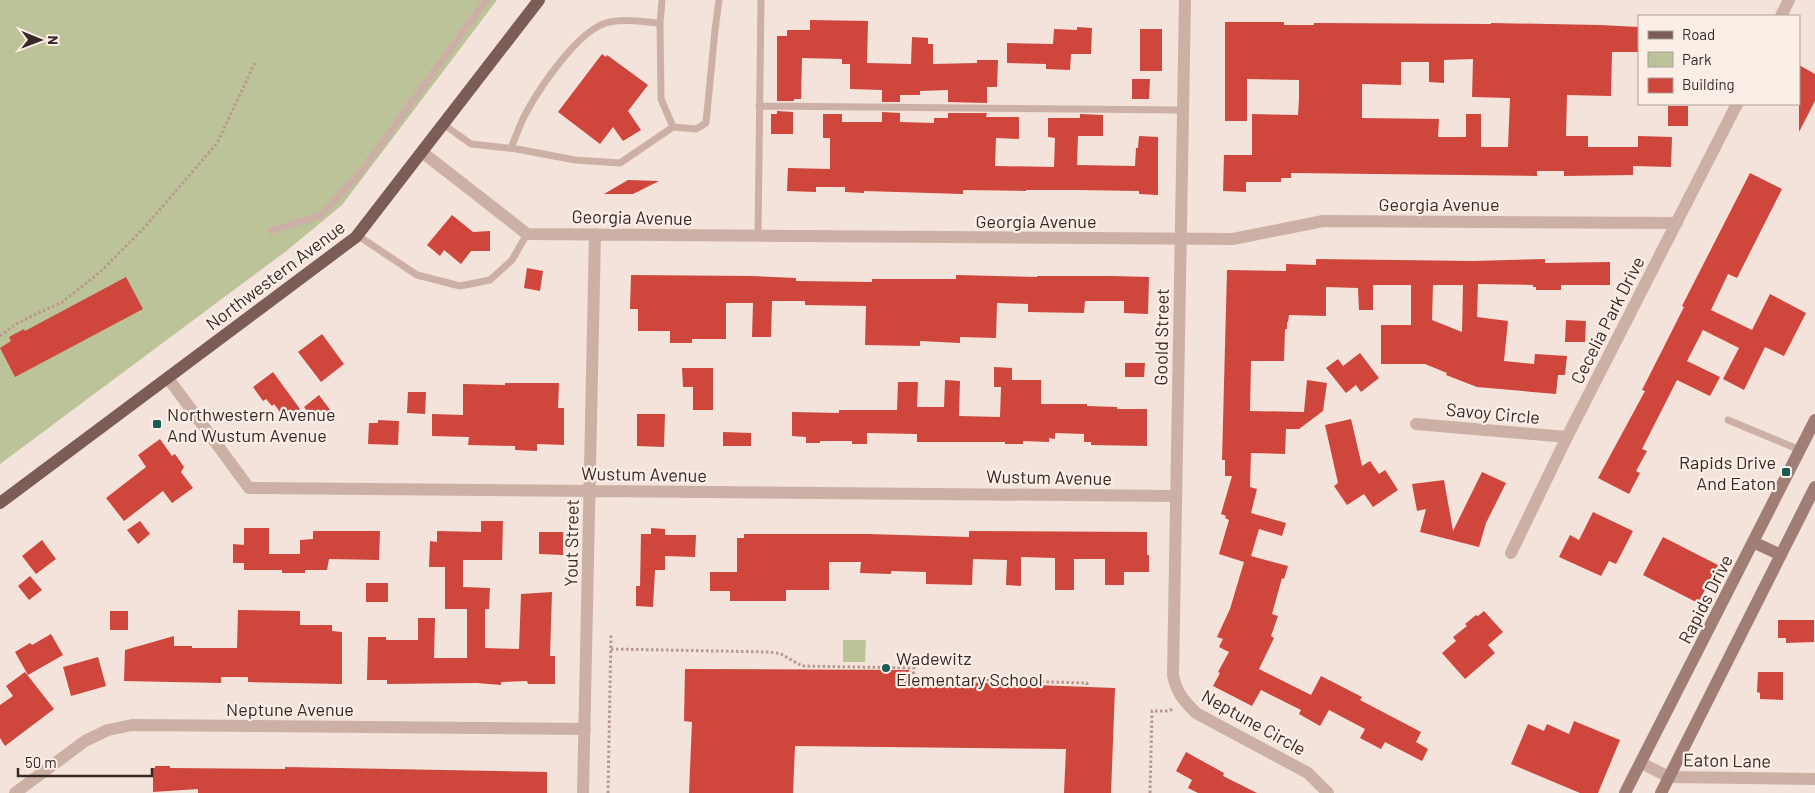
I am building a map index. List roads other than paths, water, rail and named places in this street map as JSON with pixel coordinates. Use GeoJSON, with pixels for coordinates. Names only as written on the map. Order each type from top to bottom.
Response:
{"type":"FeatureCollection","features":[{"type":"Feature","properties":{"kind":"main road","name":"Northwestern Avenue"},"geometry":{"type":"LineString","coordinates":[[0,503],[357,235],[539,0]]}},
{"type":"Feature","properties":{"kind":"street","name":"Goold Street"},"geometry":{"type":"LineString","coordinates":[[1173,675],[1186,0]]}},
{"type":"Feature","properties":{"kind":"street"},"geometry":{"type":"LineString","coordinates":[[1782,15],[1789,0]]}},
{"type":"Feature","properties":{"kind":"street","name":"Cecelia Park Drive"},"geometry":{"type":"LineString","coordinates":[[1511,553],[1567,437],[1736,105]]}},
{"type":"Feature","properties":{"kind":"street"},"geometry":{"type":"LineString","coordinates":[[422,152],[527,234]]}},
{"type":"Feature","properties":{"kind":"street","name":"Georgia Avenue"},"geometry":{"type":"LineString","coordinates":[[527,234],[1181,240],[1233,239],[1323,221],[1677,223]]}},
{"type":"Feature","properties":{"kind":"street","name":"Yout Street"},"geometry":{"type":"LineString","coordinates":[[583,793],[595,234]]}},
{"type":"Feature","properties":{"kind":"street","name":"Wustum Avenue"},"geometry":{"type":"LineString","coordinates":[[168,378],[249,488],[1176,496]]}},
{"type":"Feature","properties":{"kind":"street","name":"Rapids Drive"},"geometry":{"type":"LineString","coordinates":[[1625,793],[1815,420]]}},
{"type":"Feature","properties":{"kind":"street","name":"Savoy Circle"},"geometry":{"type":"LineString","coordinates":[[1416,424],[1567,437]]}},
{"type":"Feature","properties":{"kind":"street"},"geometry":{"type":"LineString","coordinates":[[1661,793],[1815,487]]}},
{"type":"Feature","properties":{"kind":"street"},"geometry":{"type":"LineString","coordinates":[[1753,542],[1781,555]]}},
{"type":"Feature","properties":{"kind":"street","name":"Neptune Circle"},"geometry":{"type":"LineString","coordinates":[[1173,675],[1176,689],[1184,702],[1196,713],[1308,773],[1328,793]]}},
{"type":"Feature","properties":{"kind":"street","name":"Neptune Avenue"},"geometry":{"type":"LineString","coordinates":[[15,793],[85,741],[108,730],[132,726],[585,729]]}},
{"type":"Feature","properties":{"kind":"street","name":"Eaton Lane"},"geometry":{"type":"LineString","coordinates":[[1641,763],[1669,777],[1815,779]]}},
{"type":"Feature","properties":{"kind":"lane"},"geometry":{"type":"LineString","coordinates":[[271,231],[321,215],[354,180],[486,0]]}},
{"type":"Feature","properties":{"kind":"lane"},"geometry":{"type":"LineString","coordinates":[[662,0],[660,23],[661,99],[673,127]]}},
{"type":"Feature","properties":{"kind":"lane"},"geometry":{"type":"LineString","coordinates":[[443,124],[471,144],[511,148],[575,160],[620,163],[673,127],[696,129],[706,122],[719,0]]}},
{"type":"Feature","properties":{"kind":"lane"},"geometry":{"type":"LineString","coordinates":[[758,236],[761,0]]}},
{"type":"Feature","properties":{"kind":"lane"},"geometry":{"type":"LineString","coordinates":[[511,148],[525,114],[536,96],[568,52],[588,31],[606,23],[621,20],[660,23]]}},
{"type":"Feature","properties":{"kind":"lane"},"geometry":{"type":"LineString","coordinates":[[759,106],[1183,110]]}},
{"type":"Feature","properties":{"kind":"lane"},"geometry":{"type":"LineString","coordinates":[[357,235],[417,275],[460,286],[490,280],[512,260],[527,234]]}},
{"type":"Feature","properties":{"kind":"lane"},"geometry":{"type":"LineString","coordinates":[[1728,420],[1800,450]]}},
{"type":"Feature","properties":{"kind":"place","name":"Northwestern Avenue And Wustum Avenue"},"geometry":{"type":"Point","coordinates":[157,424]}},
{"type":"Feature","properties":{"kind":"place","name":"Rapids Drive And Eaton"},"geometry":{"type":"Point","coordinates":[1786,472]}},
{"type":"Feature","properties":{"kind":"place","name":"Wadewitz Elementary School"},"geometry":{"type":"Point","coordinates":[886,668]}}]}
